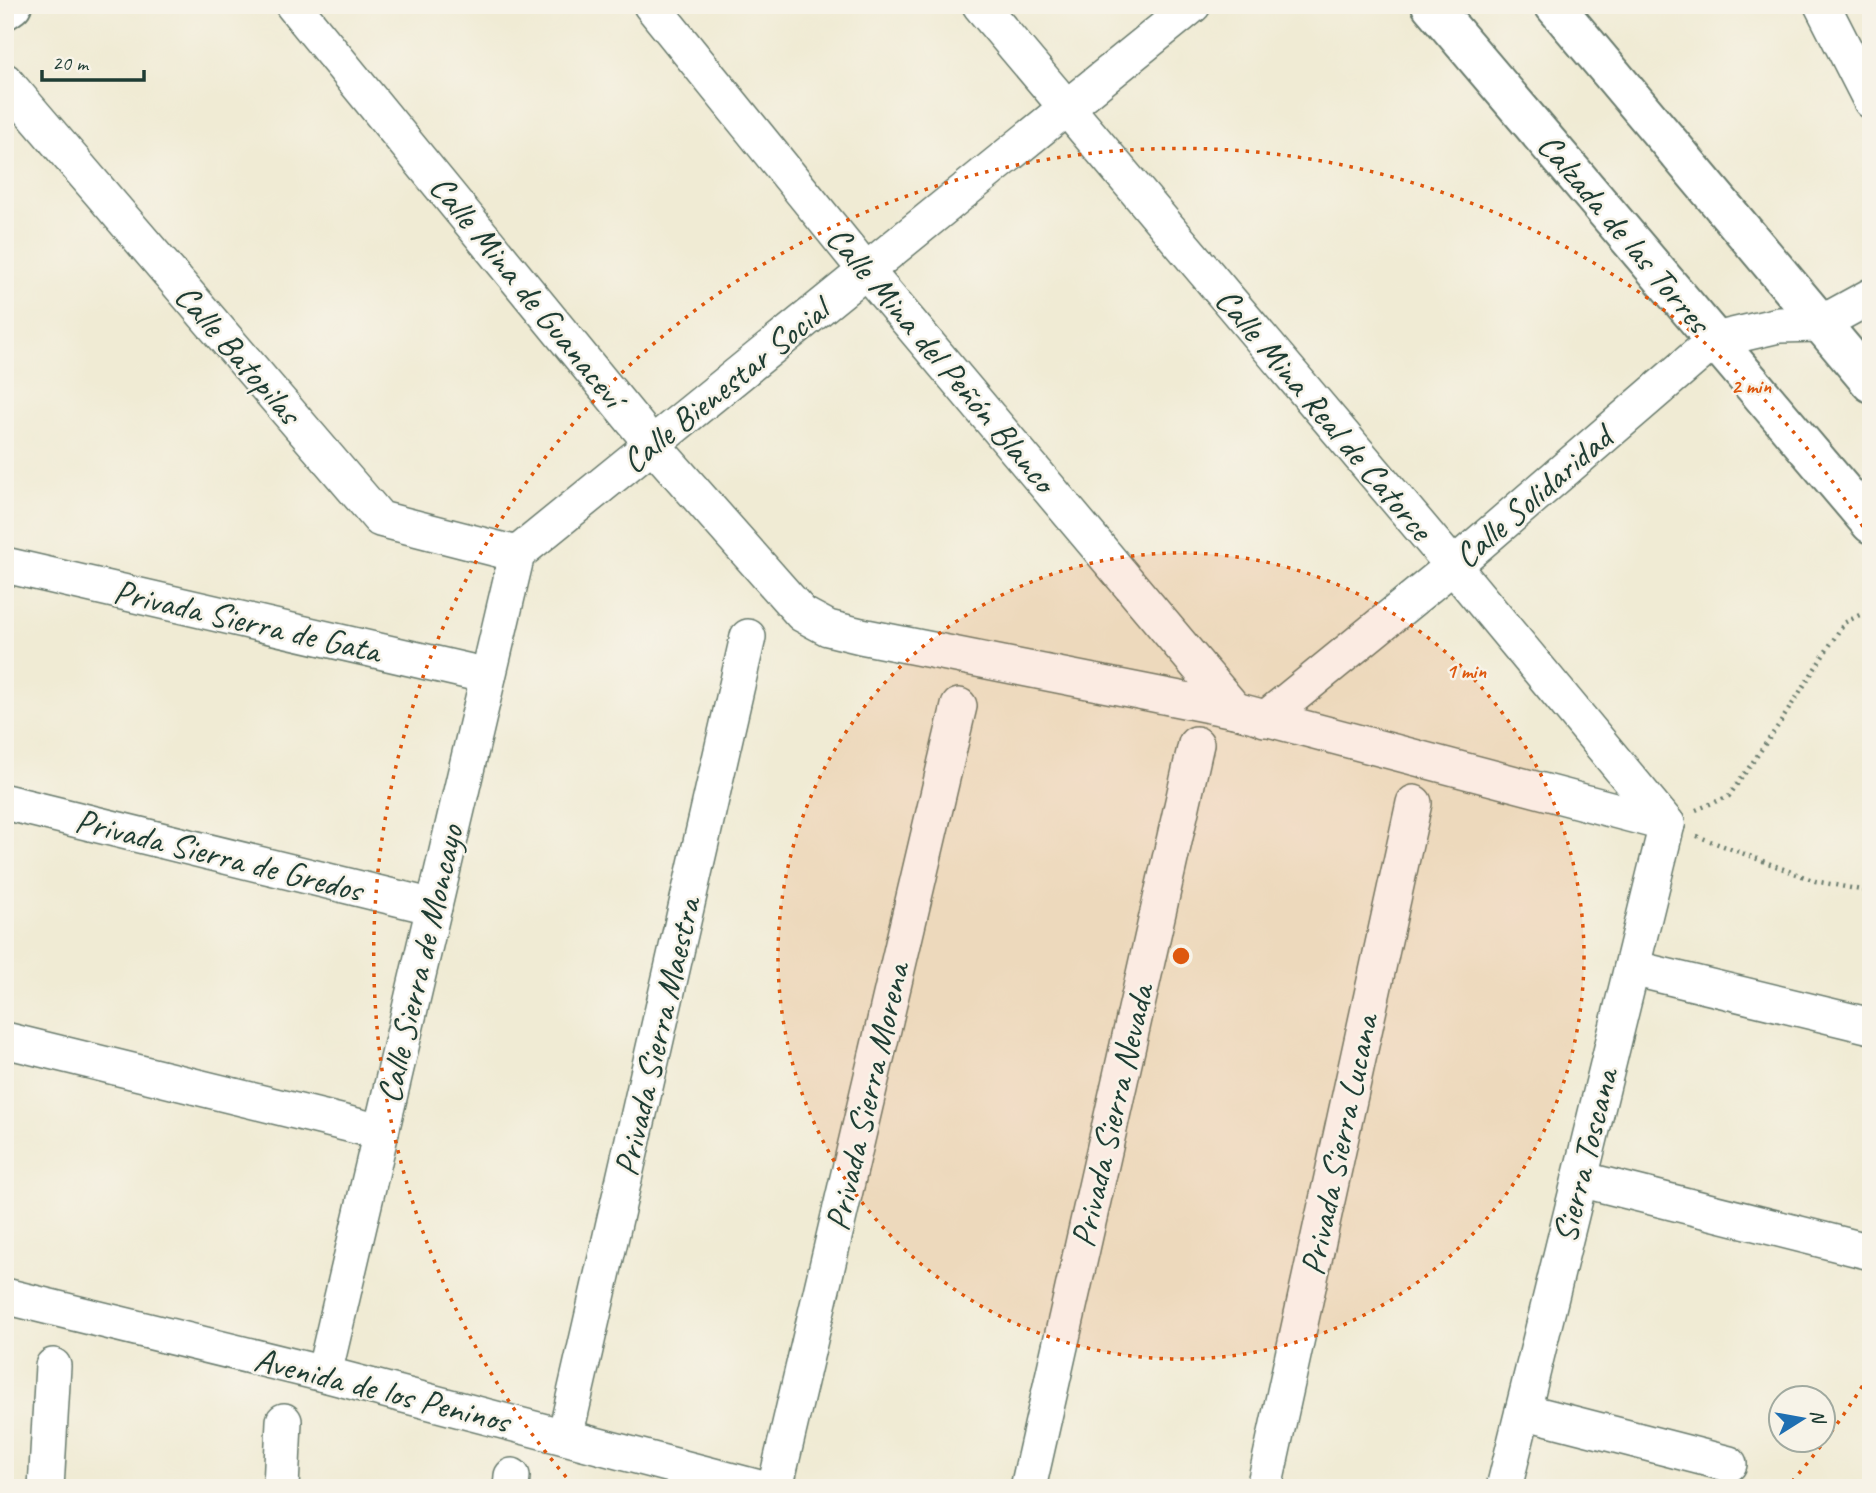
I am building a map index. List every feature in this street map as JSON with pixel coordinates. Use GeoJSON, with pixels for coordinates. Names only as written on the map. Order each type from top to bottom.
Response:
{"type":"FeatureCollection","features":[{"type":"Feature","properties":{"kind":"street"},"geometry":{"type":"LineString","coordinates":[[5,10],[12,5]]}},
{"type":"Feature","properties":{"kind":"street","name":"Calle Mina de Guanaceví"},"geometry":{"type":"LineString","coordinates":[[293,5],[652,443],[802,614],[828,628],[861,636],[1250,714],[1667,824]]}},
{"type":"Feature","properties":{"kind":"street","name":"Calle Mina del Peñón Blanco"},"geometry":{"type":"LineString","coordinates":[[652,5],[867,272],[1250,714]]}},
{"type":"Feature","properties":{"kind":"street","name":"Calle Mina Real de Catorce"},"geometry":{"type":"LineString","coordinates":[[980,5],[1667,824]]}},
{"type":"Feature","properties":{"kind":"street","name":"Calle Bienestar Social"},"geometry":{"type":"LineString","coordinates":[[517,554],[1193,5]]}},
{"type":"Feature","properties":{"kind":"street","name":"Calzada de las Torres"},"geometry":{"type":"LineString","coordinates":[[1431,5],[1871,524]]}},
{"type":"Feature","properties":{"kind":"street"},"geometry":{"type":"LineString","coordinates":[[1554,5],[1871,383]]}},
{"type":"Feature","properties":{"kind":"street"},"geometry":{"type":"LineString","coordinates":[[1822,5],[1871,101]]}},
{"type":"Feature","properties":{"kind":"street","name":"Calle Batopilas"},"geometry":{"type":"LineString","coordinates":[[5,81],[380,519],[517,554]]}},
{"type":"Feature","properties":{"kind":"street"},"geometry":{"type":"LineString","coordinates":[[1820,324],[1871,296]]}},
{"type":"Feature","properties":{"kind":"street","name":"Calle Solidaridad"},"geometry":{"type":"LineString","coordinates":[[1250,714],[1453,566],[1714,340],[1779,325],[1820,324]]}},
{"type":"Feature","properties":{"kind":"street","name":"Calle Sierra de Moncayo"},"geometry":{"type":"LineString","coordinates":[[324,1374],[517,554]]}},
{"type":"Feature","properties":{"kind":"street","name":"Privada Sierra de Gata"},"geometry":{"type":"LineString","coordinates":[[5,565],[488,676]]}},
{"type":"Feature","properties":{"kind":"street","name":"Privada Sierra Maestra"},"geometry":{"type":"LineString","coordinates":[[565,1437],[748,637]]}},
{"type":"Feature","properties":{"kind":"street","name":"Privada Sierra Morena"},"geometry":{"type":"LineString","coordinates":[[775,1488],[959,706]]}},
{"type":"Feature","properties":{"kind":"street","name":"Privada Sierra Nevada"},"geometry":{"type":"LineString","coordinates":[[1028,1488],[1196,744]]}},
{"type":"Feature","properties":{"kind":"street","name":"Privada Sierra de Gredos"},"geometry":{"type":"LineString","coordinates":[[5,802],[433,907]]}},
{"type":"Feature","properties":{"kind":"street","name":"Privada Sierra Lucana"},"geometry":{"type":"LineString","coordinates":[[1264,1488],[1414,803]]}},
{"type":"Feature","properties":{"kind":"street","name":"Sierra Toscana"},"geometry":{"type":"LineString","coordinates":[[1504,1488],[1667,824]]}},
{"type":"Feature","properties":{"kind":"street"},"geometry":{"type":"LineString","coordinates":[[1632,968],[1871,1026]]}},
{"type":"Feature","properties":{"kind":"street"},"geometry":{"type":"LineString","coordinates":[[5,1040],[380,1132]]}},
{"type":"Feature","properties":{"kind":"street"},"geometry":{"type":"LineString","coordinates":[[1580,1180],[1871,1252]]}},
{"type":"Feature","properties":{"kind":"street","name":"Avenida de los Peninos"},"geometry":{"type":"LineString","coordinates":[[5,1296],[324,1374],[759,1488]]}},
{"type":"Feature","properties":{"kind":"street"},"geometry":{"type":"LineString","coordinates":[[46,1488],[53,1366]]}},
{"type":"Feature","properties":{"kind":"street"},"geometry":{"type":"LineString","coordinates":[[1523,1411],[1729,1464]]}},
{"type":"Feature","properties":{"kind":"street"},"geometry":{"type":"LineString","coordinates":[[281,1488],[284,1421]]}},
{"type":"Feature","properties":{"kind":"path"},"geometry":{"type":"LineString","coordinates":[[1667,824],[1729,796],[1844,623],[1871,609]]}},
{"type":"Feature","properties":{"kind":"path"},"geometry":{"type":"LineString","coordinates":[[1667,824],[1815,881],[1871,892]]}}]}
